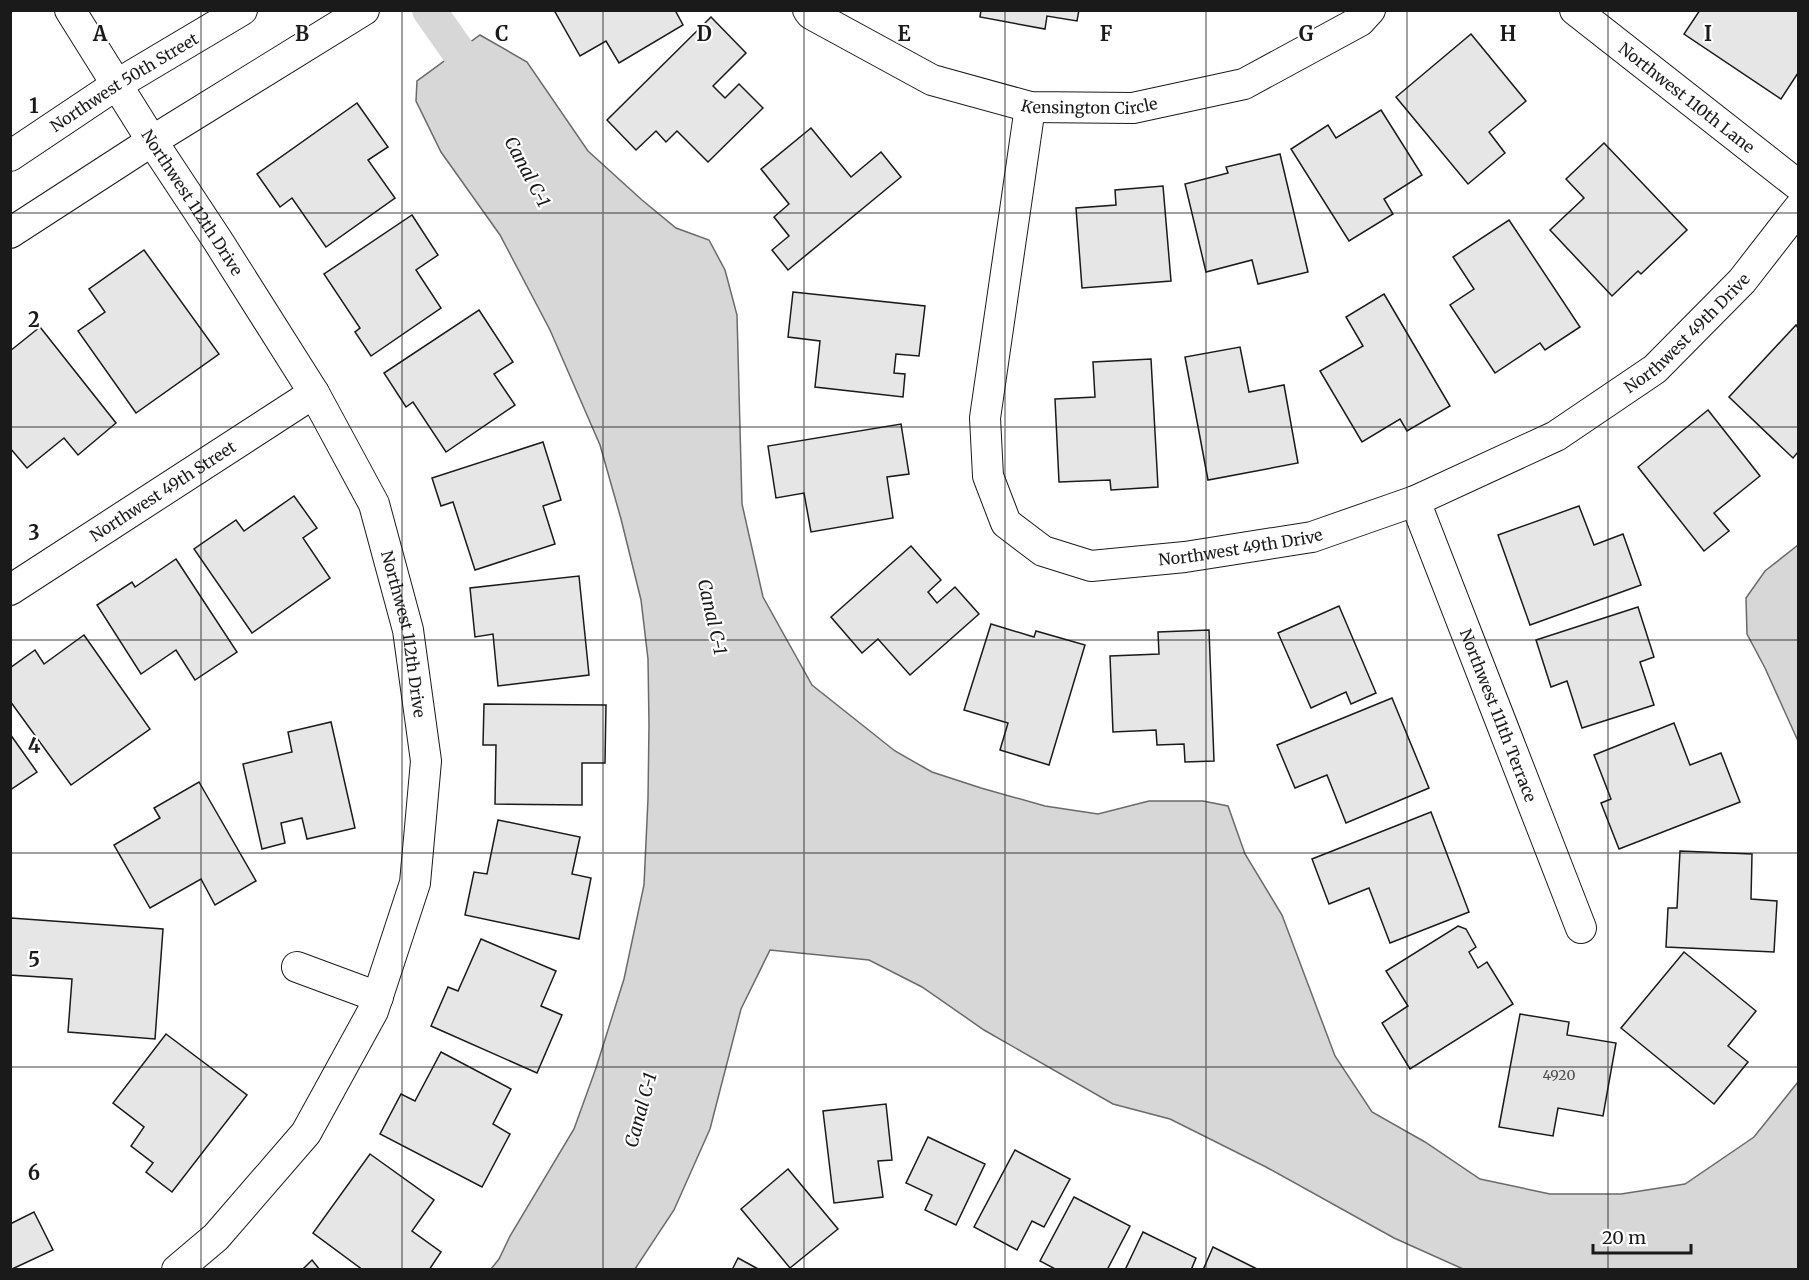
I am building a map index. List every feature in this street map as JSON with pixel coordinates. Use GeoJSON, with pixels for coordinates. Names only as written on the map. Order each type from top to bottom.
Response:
{"type":"FeatureCollection","features":[{"type":"Feature","properties":{"kind":"street","name":"Northwest 112th Drive"},"geometry":{"type":"LineString","coordinates":[[70,10],[314,393],[374,504],[408,630],[426,761],[416,883],[373,1011],[306,1133],[216,1237],[177,1269]]}},
{"type":"Feature","properties":{"kind":"street","name":"Northwest 50th Street"},"geometry":{"type":"LineString","coordinates":[[10,156],[116,84],[242,10]]}},
{"type":"Feature","properties":{"kind":"street"},"geometry":{"type":"LineString","coordinates":[[10,233],[152,141],[364,10]]}},
{"type":"Feature","properties":{"kind":"street","name":"Kensington Circle"},"geometry":{"type":"LineString","coordinates":[[808,10],[811,14],[932,80],[1030,107],[1133,108],[1244,84],[1360,21],[1370,10]]}},
{"type":"Feature","properties":{"kind":"street","name":"Northwest 110th Lane"},"geometry":{"type":"LineString","coordinates":[[1575,10],[1798,185]]}},
{"type":"Feature","properties":{"kind":"street","name":"Northwest 49th Drive"},"geometry":{"type":"LineString","coordinates":[[1030,107],[984,418],[988,476],[1006,523],[1043,551],[1091,566],[1185,557],[1312,537],[1415,501],[1556,436],[1655,369],[1742,281],[1798,209]]}},
{"type":"Feature","properties":{"kind":"street","name":"Northwest 49th Street"},"geometry":{"type":"LineString","coordinates":[[10,590],[314,393]]}},
{"type":"Feature","properties":{"kind":"street","name":"Northwest 111th Terrace"},"geometry":{"type":"LineString","coordinates":[[1415,501],[1581,928]]}},
{"type":"Feature","properties":{"kind":"street"},"geometry":{"type":"LineString","coordinates":[[297,967],[378,997]]}},
{"type":"Feature","properties":{"kind":"water"},"geometry":{"type":"Polygon","coordinates":[[[480,35],[527,62],[588,151],[676,228],[709,240],[725,270],[737,315],[742,504],[763,597],[812,685],[895,751],[932,772],[981,788],[1045,806],[1098,814],[1149,801],[1203,801],[1228,806],[1245,854],[1282,915],[1335,1056],[1372,1112],[1425,1142],[1480,1179],[1550,1194],[1621,1194],[1685,1184],[1754,1137],[1798,1082],[1798,1269],[1463,1269],[1394,1238],[1266,1167],[1170,1119],[1113,1104],[984,1030],[922,987],[869,960],[770,950],[741,1009],[710,1129],[674,1210],[635,1269],[491,1269],[574,1129],[624,979],[644,885],[649,725],[648,659],[641,600],[600,445],[550,330],[500,235],[441,152],[416,101],[417,81],[480,35]]]}},
{"type":"Feature","properties":{"kind":"water"},"geometry":{"type":"Polygon","coordinates":[[[1798,545],[1798,741],[1747,634],[1746,598],[1765,571],[1798,545]]]}},
{"type":"Feature","properties":{"kind":"building"},"geometry":{"type":"Polygon","coordinates":[[[554,10],[675,10],[683,25],[619,63],[606,41],[580,56],[554,10]]]}},
{"type":"Feature","properties":{"kind":"building"},"geometry":{"type":"Polygon","coordinates":[[[981,10],[1079,10],[1077,21],[1047,16],[1045,29],[980,17],[981,10]]]}},
{"type":"Feature","properties":{"kind":"building"},"geometry":{"type":"Polygon","coordinates":[[[1700,10],[1798,10],[1798,73],[1781,99],[1684,34],[1700,10]]]}},
{"type":"Feature","properties":{"kind":"building"},"geometry":{"type":"Polygon","coordinates":[[[711,17],[746,53],[713,86],[725,98],[739,84],[763,108],[708,162],[677,131],[666,142],[656,131],[636,150],[607,120],[711,17]]]}},
{"type":"Feature","properties":{"kind":"building"},"geometry":{"type":"Polygon","coordinates":[[[1471,34],[1526,101],[1489,132],[1505,153],[1468,184],[1396,97],[1471,34]]]}},
{"type":"Feature","properties":{"kind":"building"},"geometry":{"type":"Polygon","coordinates":[[[357,103],[388,147],[368,160],[395,198],[326,247],[292,198],[280,207],[257,174],[357,103]]]}},
{"type":"Feature","properties":{"kind":"building"},"geometry":{"type":"Polygon","coordinates":[[[1381,110],[1422,175],[1384,199],[1393,214],[1349,241],[1291,149],[1328,125],[1336,138],[1381,110]]]}},
{"type":"Feature","properties":{"kind":"building"},"geometry":{"type":"Polygon","coordinates":[[[811,128],[851,177],[881,152],[901,177],[788,270],[772,250],[789,236],[774,217],[789,204],[761,169],[811,128]]]}},
{"type":"Feature","properties":{"kind":"building"},"geometry":{"type":"Polygon","coordinates":[[[1604,143],[1687,230],[1641,274],[1638,271],[1612,296],[1550,230],[1584,198],[1566,179],[1604,143]]]}},
{"type":"Feature","properties":{"kind":"building"},"geometry":{"type":"Polygon","coordinates":[[[1280,154],[1308,272],[1258,284],[1252,260],[1206,272],[1185,184],[1228,173],[1226,167],[1280,154]]]}},
{"type":"Feature","properties":{"kind":"building"},"geometry":{"type":"Polygon","coordinates":[[[1163,186],[1171,281],[1082,288],[1076,208],[1116,205],[1115,190],[1163,186]]]}},
{"type":"Feature","properties":{"kind":"building"},"geometry":{"type":"Polygon","coordinates":[[[412,215],[438,255],[416,270],[441,308],[371,356],[355,332],[360,328],[324,274],[412,215]]]}},
{"type":"Feature","properties":{"kind":"building"},"geometry":{"type":"Polygon","coordinates":[[[1509,220],[1580,327],[1545,350],[1540,343],[1495,373],[1450,305],[1474,289],[1453,257],[1509,220]]]}},
{"type":"Feature","properties":{"kind":"building"},"geometry":{"type":"Polygon","coordinates":[[[144,250],[219,354],[136,413],[78,331],[105,312],[89,289],[144,250]]]}},
{"type":"Feature","properties":{"kind":"building"},"geometry":{"type":"Polygon","coordinates":[[[793,292],[925,306],[919,356],[896,354],[894,373],[905,374],[903,397],[815,387],[820,341],[788,337],[793,292]]]}},
{"type":"Feature","properties":{"kind":"building"},"geometry":{"type":"Polygon","coordinates":[[[1384,294],[1450,406],[1407,431],[1400,419],[1362,442],[1320,371],[1363,346],[1346,317],[1384,294]]]}},
{"type":"Feature","properties":{"kind":"building"},"geometry":{"type":"Polygon","coordinates":[[[479,310],[513,362],[494,374],[515,405],[446,452],[413,402],[406,407],[384,373],[479,310]]]}},
{"type":"Feature","properties":{"kind":"building"},"geometry":{"type":"Polygon","coordinates":[[[1796,325],[1798,328],[1798,452],[1793,458],[1729,397],[1796,325]]]}},
{"type":"Feature","properties":{"kind":"building"},"geometry":{"type":"Polygon","coordinates":[[[40,327],[116,423],[78,455],[64,438],[27,468],[10,448],[10,351],[40,327]]]}},
{"type":"Feature","properties":{"kind":"building"},"geometry":{"type":"Polygon","coordinates":[[[1240,347],[1249,392],[1284,385],[1298,463],[1208,480],[1185,357],[1240,347]]]}},
{"type":"Feature","properties":{"kind":"building"},"geometry":{"type":"Polygon","coordinates":[[[1151,359],[1158,487],[1111,490],[1110,480],[1059,482],[1055,399],[1095,397],[1093,362],[1151,359]]]}},
{"type":"Feature","properties":{"kind":"building"},"geometry":{"type":"Polygon","coordinates":[[[1708,410],[1760,476],[1714,513],[1729,531],[1704,551],[1638,467],[1708,410]]]}},
{"type":"Feature","properties":{"kind":"building"},"geometry":{"type":"Polygon","coordinates":[[[901,424],[909,474],[887,477],[893,518],[811,532],[804,493],[776,498],[768,446],[901,424]]]}},
{"type":"Feature","properties":{"kind":"building"},"geometry":{"type":"Polygon","coordinates":[[[543,442],[561,500],[543,506],[555,544],[475,570],[453,502],[441,506],[432,478],[543,442]]]}},
{"type":"Feature","properties":{"kind":"building"},"geometry":{"type":"Polygon","coordinates":[[[294,496],[317,528],[303,538],[330,578],[252,633],[194,549],[236,520],[244,531],[294,496]]]}},
{"type":"Feature","properties":{"kind":"building"},"geometry":{"type":"Polygon","coordinates":[[[1579,506],[1594,545],[1623,534],[1641,585],[1530,625],[1498,535],[1579,506]]]}},
{"type":"Feature","properties":{"kind":"building"},"geometry":{"type":"Polygon","coordinates":[[[911,546],[941,580],[928,592],[937,603],[955,587],[979,614],[910,675],[878,639],[862,653],[831,617],[911,546]]]}},
{"type":"Feature","properties":{"kind":"building"},"geometry":{"type":"Polygon","coordinates":[[[176,559],[237,652],[195,680],[176,650],[141,674],[97,605],[132,582],[135,587],[176,559]]]}},
{"type":"Feature","properties":{"kind":"building"},"geometry":{"type":"Polygon","coordinates":[[[579,576],[589,675],[498,686],[493,634],[475,637],[470,588],[579,576]]]}},
{"type":"Feature","properties":{"kind":"building"},"geometry":{"type":"Polygon","coordinates":[[[1339,606],[1376,693],[1351,704],[1346,692],[1311,708],[1278,633],[1339,606]]]}},
{"type":"Feature","properties":{"kind":"building"},"geometry":{"type":"Polygon","coordinates":[[[1638,607],[1654,657],[1640,662],[1654,705],[1582,728],[1567,681],[1551,687],[1536,640],[1638,607]]]}},
{"type":"Feature","properties":{"kind":"building"},"geometry":{"type":"Polygon","coordinates":[[[991,624],[1034,637],[1036,631],[1085,645],[1049,765],[1000,750],[1008,723],[964,710],[991,624]]]}},
{"type":"Feature","properties":{"kind":"building"},"geometry":{"type":"Polygon","coordinates":[[[1209,630],[1214,761],[1185,762],[1184,744],[1157,745],[1156,730],[1113,732],[1110,656],[1159,654],[1158,632],[1209,630]]]}},
{"type":"Feature","properties":{"kind":"building"},"geometry":{"type":"Polygon","coordinates":[[[84,635],[150,729],[71,785],[10,701],[10,668],[35,650],[44,664],[84,635]]]}},
{"type":"Feature","properties":{"kind":"building"},"geometry":{"type":"Polygon","coordinates":[[[1392,698],[1429,788],[1346,823],[1327,775],[1295,788],[1277,745],[1392,698]]]}},
{"type":"Feature","properties":{"kind":"building"},"geometry":{"type":"Polygon","coordinates":[[[484,704],[606,705],[605,763],[582,763],[582,805],[495,804],[496,745],[483,745],[484,704]]]}},
{"type":"Feature","properties":{"kind":"building"},"geometry":{"type":"Polygon","coordinates":[[[331,722],[355,828],[307,839],[302,818],[281,823],[285,843],[262,849],[243,764],[292,752],[288,732],[331,722]]]}},
{"type":"Feature","properties":{"kind":"building"},"geometry":{"type":"Polygon","coordinates":[[[1674,723],[1690,765],[1721,753],[1740,802],[1619,849],[1601,803],[1611,799],[1594,755],[1674,723]]]}},
{"type":"Feature","properties":{"kind":"building"},"geometry":{"type":"Polygon","coordinates":[[[10,734],[37,772],[10,790],[10,734]]]}},
{"type":"Feature","properties":{"kind":"building"},"geometry":{"type":"Polygon","coordinates":[[[199,782],[256,881],[215,905],[201,879],[150,908],[114,845],[160,818],[154,808],[199,782]]]}},
{"type":"Feature","properties":{"kind":"building"},"geometry":{"type":"Polygon","coordinates":[[[1431,812],[1469,912],[1390,943],[1369,888],[1329,904],[1312,859],[1431,812]]]}},
{"type":"Feature","properties":{"kind":"building"},"geometry":{"type":"Polygon","coordinates":[[[498,820],[580,837],[572,874],[591,878],[579,939],[465,915],[474,872],[487,874],[498,820]]]}},
{"type":"Feature","properties":{"kind":"building"},"geometry":{"type":"Polygon","coordinates":[[[1680,851],[1752,854],[1751,899],[1777,901],[1774,952],[1666,947],[1668,908],[1677,908],[1680,851]]]}},
{"type":"Feature","properties":{"kind":"building"},"geometry":{"type":"Polygon","coordinates":[[[11,918],[163,929],[155,1039],[68,1032],[72,979],[10,975],[11,918]]]}},
{"type":"Feature","properties":{"kind":"building"},"geometry":{"type":"Polygon","coordinates":[[[1458,926],[1466,929],[1476,947],[1469,952],[1478,968],[1487,962],[1513,1004],[1410,1069],[1382,1023],[1408,1006],[1386,971],[1458,926]]]}},
{"type":"Feature","properties":{"kind":"building"},"geometry":{"type":"Polygon","coordinates":[[[481,939],[556,971],[541,1006],[562,1015],[537,1073],[431,1026],[448,987],[458,991],[481,939]]]}},
{"type":"Feature","properties":{"kind":"building"},"geometry":{"type":"Polygon","coordinates":[[[1684,952],[1756,1011],[1728,1046],[1748,1062],[1714,1104],[1621,1028],[1684,952]]]}},
{"type":"Feature","properties":{"kind":"building"},"geometry":{"type":"Polygon","coordinates":[[[1520,1014],[1569,1022],[1567,1035],[1616,1043],[1603,1116],[1558,1108],[1553,1136],[1499,1127],[1520,1014]]]}},
{"type":"Feature","properties":{"kind":"building"},"geometry":{"type":"Polygon","coordinates":[[[166,1034],[247,1095],[172,1192],[146,1172],[153,1163],[131,1146],[144,1127],[113,1103],[166,1034]]]}},
{"type":"Feature","properties":{"kind":"building"},"geometry":{"type":"Polygon","coordinates":[[[441,1052],[511,1089],[493,1124],[510,1134],[482,1187],[380,1134],[401,1094],[415,1101],[441,1052]]]}},
{"type":"Feature","properties":{"kind":"building"},"geometry":{"type":"Polygon","coordinates":[[[886,1104],[892,1160],[878,1161],[883,1197],[834,1203],[823,1111],[886,1104]]]}},
{"type":"Feature","properties":{"kind":"building"},"geometry":{"type":"Polygon","coordinates":[[[928,1137],[985,1164],[956,1225],[925,1210],[932,1195],[906,1183],[928,1137]]]}},
{"type":"Feature","properties":{"kind":"building"},"geometry":{"type":"Polygon","coordinates":[[[1015,1150],[1070,1179],[1044,1227],[1032,1221],[1017,1250],[974,1227],[1015,1150]]]}},
{"type":"Feature","properties":{"kind":"building"},"geometry":{"type":"Polygon","coordinates":[[[370,1154],[434,1200],[412,1231],[441,1252],[429,1270],[363,1270],[313,1233],[370,1154]]]}},
{"type":"Feature","properties":{"kind":"building"},"geometry":{"type":"Polygon","coordinates":[[[788,1169],[838,1229],[790,1268],[741,1209],[788,1169]]]}},
{"type":"Feature","properties":{"kind":"building"},"geometry":{"type":"Polygon","coordinates":[[[1074,1197],[1130,1226],[1107,1270],[1057,1270],[1040,1261],[1074,1197]]]}},
{"type":"Feature","properties":{"kind":"building"},"geometry":{"type":"Polygon","coordinates":[[[34,1212],[53,1250],[10,1270],[10,1224],[34,1212]]]}},
{"type":"Feature","properties":{"kind":"building"},"geometry":{"type":"Polygon","coordinates":[[[1143,1232],[1196,1258],[1191,1270],[1125,1270],[1143,1232]]]}},
{"type":"Feature","properties":{"kind":"building"},"geometry":{"type":"Polygon","coordinates":[[[1213,1247],[1259,1270],[1203,1270],[1213,1247]]]}},
{"type":"Feature","properties":{"kind":"building"},"geometry":{"type":"Polygon","coordinates":[[[738,1258],[760,1270],[732,1270],[738,1258]]]}},
{"type":"Feature","properties":{"kind":"building"},"geometry":{"type":"Polygon","coordinates":[[[312,1260],[320,1270],[302,1270],[312,1260]]]}},
{"type":"Feature","properties":{"kind":"waterway","name":"Canal C-1"},"geometry":{"type":"LineString","coordinates":[[429,10],[483,90]]}}]}
